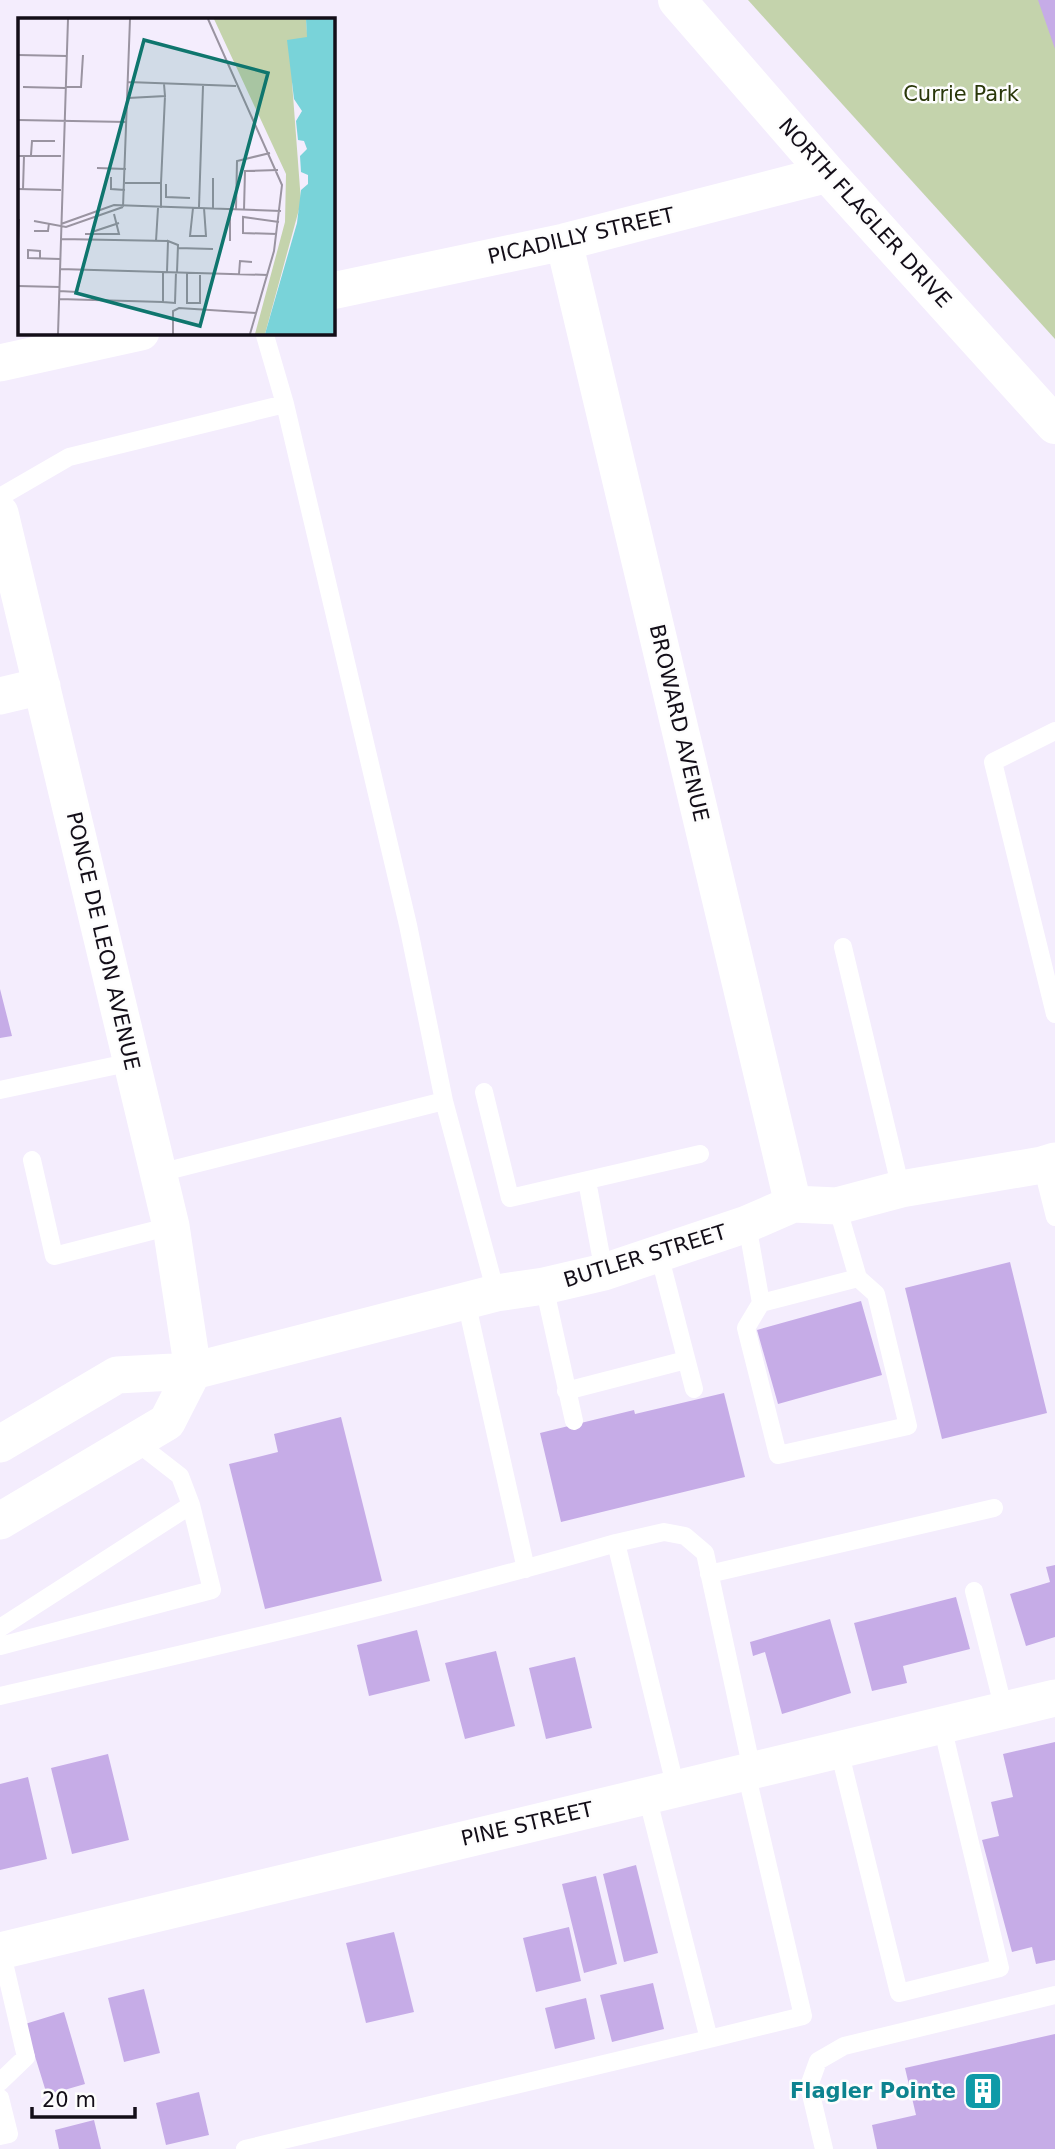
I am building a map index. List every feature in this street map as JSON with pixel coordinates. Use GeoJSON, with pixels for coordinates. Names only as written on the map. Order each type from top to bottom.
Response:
{"type":"FeatureCollection","features":[{"type":"Feature","properties":{"kind":"street","name":"NORTH FLAGLER DRIVE"},"geometry":{"type":"LineString","coordinates":[[677,0],[828,174],[1055,425]]}},
{"type":"Feature","properties":{"kind":"street","name":"PICADILLY STREET"},"geometry":{"type":"LineString","coordinates":[[334,291],[564,242],[828,174]]}},
{"type":"Feature","properties":{"kind":"street","name":"BROWARD AVENUE"},"geometry":{"type":"LineString","coordinates":[[564,242],[793,1204]]}},
{"type":"Feature","properties":{"kind":"street"},"geometry":{"type":"LineString","coordinates":[[0,363],[132,334]]}},
{"type":"Feature","properties":{"kind":"street","name":"PONCE DE LEON AVENUE"},"geometry":{"type":"LineString","coordinates":[[0,513],[171,1226],[193,1371]]}},
{"type":"Feature","properties":{"kind":"street"},"geometry":{"type":"LineString","coordinates":[[0,696],[42,686]]}},
{"type":"Feature","properties":{"kind":"street","name":"BUTLER STREET"},"geometry":{"type":"LineString","coordinates":[[0,1444],[117,1375],[193,1371],[481,1297],[604,1272],[747,1224],[793,1204],[837,1206],[901,1189],[1049,1163]]}},
{"type":"Feature","properties":{"kind":"street"},"geometry":{"type":"LineString","coordinates":[[0,1521],[167,1422],[193,1371]]}},
{"type":"Feature","properties":{"kind":"street","name":"PINE STREET"},"geometry":{"type":"LineString","coordinates":[[0,1950],[1055,1698]]}},
{"type":"Feature","properties":{"kind":"lane"},"geometry":{"type":"LineString","coordinates":[[265,334],[285,404],[408,925],[481,1297],[526,1569]]}},
{"type":"Feature","properties":{"kind":"lane"},"geometry":{"type":"LineString","coordinates":[[0,497],[69,457],[285,404]]}},
{"type":"Feature","properties":{"kind":"lane"},"geometry":{"type":"LineString","coordinates":[[1055,731],[993,762],[1055,1014]]}},
{"type":"Feature","properties":{"kind":"lane"},"geometry":{"type":"LineString","coordinates":[[843,947],[901,1189]]}},
{"type":"Feature","properties":{"kind":"lane"},"geometry":{"type":"LineString","coordinates":[[0,1090],[132,1062]]}},
{"type":"Feature","properties":{"kind":"lane"},"geometry":{"type":"LineString","coordinates":[[484,1092],[510,1198],[700,1154]]}},
{"type":"Feature","properties":{"kind":"lane"},"geometry":{"type":"LineString","coordinates":[[159,1173],[444,1101]]}},
{"type":"Feature","properties":{"kind":"lane"},"geometry":{"type":"LineString","coordinates":[[32,1160],[54,1256],[171,1226]]}},
{"type":"Feature","properties":{"kind":"lane"},"geometry":{"type":"LineString","coordinates":[[1049,1163],[1055,1217]]}},
{"type":"Feature","properties":{"kind":"lane"},"geometry":{"type":"LineString","coordinates":[[587,1181],[604,1272]]}},
{"type":"Feature","properties":{"kind":"lane"},"geometry":{"type":"LineString","coordinates":[[747,1224],[761,1303],[746,1328],[778,1455],[908,1426],[876,1294],[859,1278],[837,1206]]}},
{"type":"Feature","properties":{"kind":"lane"},"geometry":{"type":"LineString","coordinates":[[659,1254],[694,1389]]}},
{"type":"Feature","properties":{"kind":"lane"},"geometry":{"type":"LineString","coordinates":[[761,1303],[859,1278]]}},
{"type":"Feature","properties":{"kind":"lane"},"geometry":{"type":"LineString","coordinates":[[544,1286],[574,1421]]}},
{"type":"Feature","properties":{"kind":"lane"},"geometry":{"type":"LineString","coordinates":[[566,1391],[686,1360]]}},
{"type":"Feature","properties":{"kind":"lane"},"geometry":{"type":"LineString","coordinates":[[0,1646],[212,1590],[191,1505],[180,1476],[135,1441]]}},
{"type":"Feature","properties":{"kind":"lane"},"geometry":{"type":"LineString","coordinates":[[0,1628],[191,1505]]}},
{"type":"Feature","properties":{"kind":"lane"},"geometry":{"type":"LineString","coordinates":[[709,1574],[994,1508]]}},
{"type":"Feature","properties":{"kind":"lane"},"geometry":{"type":"LineString","coordinates":[[0,1696],[263,1635],[664,1532],[685,1535],[705,1553],[803,2016],[245,2149]]}},
{"type":"Feature","properties":{"kind":"lane"},"geometry":{"type":"LineString","coordinates":[[616,1543],[709,2039]]}},
{"type":"Feature","properties":{"kind":"lane"},"geometry":{"type":"LineString","coordinates":[[974,1591],[1004,1710]]}},
{"type":"Feature","properties":{"kind":"lane"},"geometry":{"type":"LineString","coordinates":[[839,1750],[900,1993],[1000,1968],[942,1726]]}},
{"type":"Feature","properties":{"kind":"lane"},"geometry":{"type":"LineString","coordinates":[[0,1950],[26,2057],[0,2082]]}},
{"type":"Feature","properties":{"kind":"lane"},"geometry":{"type":"LineString","coordinates":[[824,2149],[809,2086],[818,2061],[844,2046],[1052,1996]]}},
{"type":"Feature","properties":{"kind":"lane"},"geometry":{"type":"LineString","coordinates":[[0,2098],[9,2134],[0,2136]]}},
{"type":"Feature","properties":{"kind":"green space","name":"Currie Park"},"geometry":{"type":"Polygon","coordinates":[[[748,0],[1055,0],[1055,339],[748,0]]]}},
{"type":"Feature","properties":{"kind":"building"},"geometry":{"type":"Polygon","coordinates":[[[1038,0],[1055,0],[1055,49],[1038,0]]]}},
{"type":"Feature","properties":{"kind":"building"},"geometry":{"type":"Polygon","coordinates":[[[0,989],[12,1036],[0,1038],[0,989]]]}},
{"type":"Feature","properties":{"kind":"building"},"geometry":{"type":"Polygon","coordinates":[[[1010,1262],[1047,1413],[942,1439],[905,1288],[1010,1262]]]}},
{"type":"Feature","properties":{"kind":"building"},"geometry":{"type":"Polygon","coordinates":[[[861,1301],[882,1375],[778,1404],[757,1330],[861,1301]]]}},
{"type":"Feature","properties":{"kind":"building"},"geometry":{"type":"Polygon","coordinates":[[[724,1393],[745,1477],[561,1522],[540,1433],[634,1410],[635,1414],[724,1393]]]}},
{"type":"Feature","properties":{"kind":"building"},"geometry":{"type":"Polygon","coordinates":[[[341,1417],[382,1581],[265,1609],[229,1464],[278,1452],[274,1434],[341,1417]]]}},
{"type":"Feature","properties":{"kind":"building"},"geometry":{"type":"Polygon","coordinates":[[[1055,1565],[1055,1637],[1026,1646],[1010,1594],[1050,1582],[1046,1567],[1055,1565]]]}},
{"type":"Feature","properties":{"kind":"building"},"geometry":{"type":"Polygon","coordinates":[[[956,1597],[970,1649],[903,1666],[907,1683],[872,1691],[854,1623],[956,1597]]]}},
{"type":"Feature","properties":{"kind":"building"},"geometry":{"type":"Polygon","coordinates":[[[830,1619],[851,1693],[782,1714],[765,1652],[753,1656],[750,1642],[830,1619]]]}},
{"type":"Feature","properties":{"kind":"building"},"geometry":{"type":"Polygon","coordinates":[[[417,1630],[430,1681],[369,1696],[357,1645],[417,1630]]]}},
{"type":"Feature","properties":{"kind":"building"},"geometry":{"type":"Polygon","coordinates":[[[496,1651],[515,1726],[465,1739],[445,1663],[496,1651]]]}},
{"type":"Feature","properties":{"kind":"building"},"geometry":{"type":"Polygon","coordinates":[[[575,1657],[592,1728],[546,1739],[529,1668],[575,1657]]]}},
{"type":"Feature","properties":{"kind":"building"},"geometry":{"type":"Polygon","coordinates":[[[1055,1742],[1055,1960],[1036,1964],[1032,1947],[1012,1952],[982,1840],[999,1836],[991,1802],[1013,1797],[1003,1754],[1055,1742]]]}},
{"type":"Feature","properties":{"kind":"building"},"geometry":{"type":"Polygon","coordinates":[[[108,1754],[129,1840],[72,1854],[51,1768],[108,1754]]]}},
{"type":"Feature","properties":{"kind":"building"},"geometry":{"type":"Polygon","coordinates":[[[28,1777],[47,1859],[0,1870],[0,1784],[28,1777]]]}},
{"type":"Feature","properties":{"kind":"building"},"geometry":{"type":"Polygon","coordinates":[[[636,1865],[658,1953],[624,1962],[603,1874],[636,1865]]]}},
{"type":"Feature","properties":{"kind":"building"},"geometry":{"type":"Polygon","coordinates":[[[596,1876],[617,1964],[584,1973],[562,1884],[596,1876]]]}},
{"type":"Feature","properties":{"kind":"building"},"geometry":{"type":"Polygon","coordinates":[[[569,1927],[581,1981],[536,1992],[523,1938],[569,1927]]]}},
{"type":"Feature","properties":{"kind":"building"},"geometry":{"type":"Polygon","coordinates":[[[394,1932],[414,2012],[366,2023],[346,1943],[394,1932]]]}},
{"type":"Feature","properties":{"kind":"building"},"geometry":{"type":"Polygon","coordinates":[[[653,1983],[664,2029],[612,2042],[600,1995],[653,1983]]]}},
{"type":"Feature","properties":{"kind":"building"},"geometry":{"type":"Polygon","coordinates":[[[144,1989],[160,2053],[124,2062],[108,1998],[144,1989]]]}},
{"type":"Feature","properties":{"kind":"building"},"geometry":{"type":"Polygon","coordinates":[[[586,1998],[595,2039],[555,2049],[545,2008],[586,1998]]]}},
{"type":"Feature","properties":{"kind":"building"},"geometry":{"type":"Polygon","coordinates":[[[64,2012],[85,2084],[47,2095],[25,2024],[64,2012]]]}},
{"type":"Feature","properties":{"kind":"building","name":"Flagler Pointe"},"geometry":{"type":"Polygon","coordinates":[[[1055,2034],[1055,2149],[877,2149],[872,2125],[916,2115],[905,2068],[1055,2034]]]}},
{"type":"Feature","properties":{"kind":"building"},"geometry":{"type":"Polygon","coordinates":[[[199,2092],[209,2135],[166,2145],[156,2103],[199,2092]]]}},
{"type":"Feature","properties":{"kind":"building"},"geometry":{"type":"Polygon","coordinates":[[[94,2120],[101,2149],[59,2149],[55,2130],[94,2120]]]}},
{"type":"Feature","properties":{"kind":"place","name":"Flagler Pointe"},"geometry":{"type":"Point","coordinates":[983,2091]}}]}
